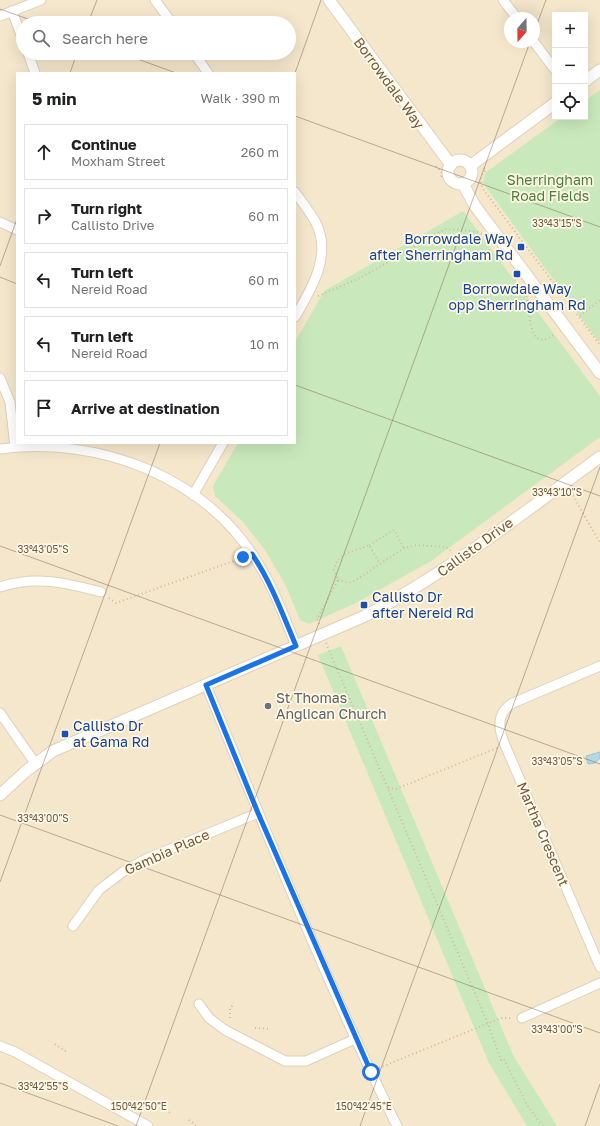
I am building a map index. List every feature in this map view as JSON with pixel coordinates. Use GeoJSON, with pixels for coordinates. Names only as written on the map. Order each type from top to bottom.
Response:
{"type":"FeatureCollection","features":[{"type":"Feature","properties":{"kind":"street"},"geometry":{"type":"LineString","coordinates":[[0,16],[41,0]]}},
{"type":"Feature","properties":{"kind":"street"},"geometry":{"type":"LineString","coordinates":[[155,0],[167,16]]}},
{"type":"Feature","properties":{"kind":"street","name":"Borrowdale Way"},"geometry":{"type":"LineString","coordinates":[[329,0],[451,165],[448,172],[450,179],[456,183],[463,184],[475,206],[599,370]]}},
{"type":"Feature","properties":{"kind":"street"},"geometry":{"type":"LineString","coordinates":[[503,0],[512,12]]}},
{"type":"Feature","properties":{"kind":"street"},"geometry":{"type":"LineString","coordinates":[[12,11],[16,22]]}},
{"type":"Feature","properties":{"kind":"street"},"geometry":{"type":"LineString","coordinates":[[538,48],[552,66]]}},
{"type":"Feature","properties":{"kind":"street"},"geometry":{"type":"LineString","coordinates":[[30,60],[35,72]]}},
{"type":"Feature","properties":{"kind":"street"},"geometry":{"type":"LineString","coordinates":[[199,60],[207,72]]}},
{"type":"Feature","properties":{"kind":"street"},"geometry":{"type":"LineString","coordinates":[[588,79],[600,70]]}},
{"type":"Feature","properties":{"kind":"street"},"geometry":{"type":"LineString","coordinates":[[463,184],[471,176],[474,163],[552,105]]}},
{"type":"Feature","properties":{"kind":"street"},"geometry":{"type":"LineString","coordinates":[[451,165],[460,160],[474,163]]}},
{"type":"Feature","properties":{"kind":"street"},"geometry":{"type":"LineString","coordinates":[[296,193],[315,221],[319,230],[322,248],[322,257],[317,275],[296,315]]}},
{"type":"Feature","properties":{"kind":"street"},"geometry":{"type":"LineString","coordinates":[[0,222],[16,230]]}},
{"type":"Feature","properties":{"kind":"street"},"geometry":{"type":"LineString","coordinates":[[0,378],[10,402],[15,447]]}},
{"type":"Feature","properties":{"kind":"street"},"geometry":{"type":"LineString","coordinates":[[193,495],[222,444]]}},
{"type":"Feature","properties":{"kind":"street"},"geometry":{"type":"LineString","coordinates":[[0,449],[46,446],[66,447],[113,456],[153,472],[193,495],[227,524],[252,554],[269,582],[296,646]]}},
{"type":"Feature","properties":{"kind":"street","name":"Callisto Drive"},"geometry":{"type":"LineString","coordinates":[[0,795],[35,763],[53,751],[323,635],[404,596],[460,559],[600,457]]}},
{"type":"Feature","properties":{"kind":"street"},"geometry":{"type":"LineString","coordinates":[[0,587],[20,582],[39,580],[74,584],[101,592]]}},
{"type":"Feature","properties":{"kind":"street","name":"Martha Crescent"},"geometry":{"type":"LineString","coordinates":[[600,666],[509,705],[501,714],[499,723],[500,734],[600,967]]}},
{"type":"Feature","properties":{"kind":"street"},"geometry":{"type":"LineString","coordinates":[[206,685],[258,813],[355,1039],[397,1126]]}},
{"type":"Feature","properties":{"kind":"street"},"geometry":{"type":"LineString","coordinates":[[0,713],[35,763]]}},
{"type":"Feature","properties":{"kind":"street","name":"Gambia Place"},"geometry":{"type":"LineString","coordinates":[[73,926],[99,890],[124,871],[146,859],[258,813]]}},
{"type":"Feature","properties":{"kind":"street"},"geometry":{"type":"LineString","coordinates":[[522,1018],[600,983]]}},
{"type":"Feature","properties":{"kind":"street"},"geometry":{"type":"LineString","coordinates":[[199,1004],[210,1018],[224,1030],[284,1061],[306,1061],[355,1039]]}},
{"type":"Feature","properties":{"kind":"street"},"geometry":{"type":"LineString","coordinates":[[0,1046],[12,1051],[148,1126]]}},
{"type":"Feature","properties":{"kind":"path"},"geometry":{"type":"LineString","coordinates":[[474,163],[486,170],[482,174],[481,179],[483,189],[595,343],[600,345]]}},
{"type":"Feature","properties":{"kind":"path"},"geometry":{"type":"LineString","coordinates":[[436,166],[443,177]]}},
{"type":"Feature","properties":{"kind":"path"},"geometry":{"type":"LineString","coordinates":[[307,296],[321,296],[354,281],[445,229],[478,232],[483,235]]}},
{"type":"Feature","properties":{"kind":"path"},"geometry":{"type":"LineString","coordinates":[[526,294],[532,332],[539,338],[543,339],[554,335]]}},
{"type":"Feature","properties":{"kind":"path"},"geometry":{"type":"LineString","coordinates":[[580,316],[600,300]]}},
{"type":"Feature","properties":{"kind":"path"},"geometry":{"type":"LineString","coordinates":[[566,482],[600,543]]}},
{"type":"Feature","properties":{"kind":"path"},"geometry":{"type":"LineString","coordinates":[[338,580],[334,570],[340,557],[347,552],[361,549],[394,530],[404,548]]}},
{"type":"Feature","properties":{"kind":"path"},"geometry":{"type":"LineString","coordinates":[[369,545],[380,564]]}},
{"type":"Feature","properties":{"kind":"path"},"geometry":{"type":"LineString","coordinates":[[338,580],[348,583],[356,580],[404,548],[416,545],[446,547],[460,559]]}},
{"type":"Feature","properties":{"kind":"path"},"geometry":{"type":"LineString","coordinates":[[101,592],[116,603],[252,554]]}},
{"type":"Feature","properties":{"kind":"path"},"geometry":{"type":"LineString","coordinates":[[338,580],[317,619],[488,1024],[501,1060],[504,1059],[526,1103],[542,1126]]}},
{"type":"Feature","properties":{"kind":"path"},"geometry":{"type":"LineString","coordinates":[[388,788],[396,789],[505,745]]}},
{"type":"Feature","properties":{"kind":"path"},"geometry":{"type":"LineString","coordinates":[[230,1018],[230,1009],[234,1003]]}},
{"type":"Feature","properties":{"kind":"path"},"geometry":{"type":"LineString","coordinates":[[371,1072],[501,1018],[522,1018]]}},
{"type":"Feature","properties":{"kind":"path"},"geometry":{"type":"LineString","coordinates":[[255,1028],[271,1029]]}},
{"type":"Feature","properties":{"kind":"path"},"geometry":{"type":"LineString","coordinates":[[55,1044],[67,1052]]}},
{"type":"Feature","properties":{"kind":"path"},"geometry":{"type":"LineString","coordinates":[[163,1107],[170,1113]]}},
{"type":"Feature","properties":{"kind":"path"},"geometry":{"type":"LineString","coordinates":[[189,1120],[196,1126]]}},
{"type":"Feature","properties":{"kind":"shaded area"},"geometry":{"type":"Polygon","coordinates":[[[0,0],[600,0],[600,1126],[0,1126],[0,0]]]}},
{"type":"Feature","properties":{"kind":"green space","name":"Sherringham Road Fields"},"geometry":{"type":"Polygon","coordinates":[[[600,90],[600,341],[598,341],[483,183],[485,173],[558,120],[588,120],[588,99],[600,90]]]}},
{"type":"Feature","properties":{"kind":"green space"},"geometry":{"type":"Polygon","coordinates":[[[463,211],[600,396],[600,437],[431,561],[356,603],[309,624],[300,620],[286,586],[265,550],[243,522],[215,496],[213,486],[237,444],[296,444],[296,340],[324,291],[463,211]]]}},
{"type":"Feature","properties":{"kind":"green space"},"geometry":{"type":"Polygon","coordinates":[[[341,646],[513,1055],[557,1126],[527,1126],[489,1063],[318,655],[341,646]]]}},
{"type":"Feature","properties":{"kind":"water"},"geometry":{"type":"Polygon","coordinates":[[[600,752],[600,758],[595,763],[588,764],[586,756],[600,752]]]}},
{"type":"Feature","properties":{"kind":"place","name":"Borrowdale Way after Sherringham Rd"},"geometry":{"type":"Point","coordinates":[521,247]}},
{"type":"Feature","properties":{"kind":"place","name":"Borrowdale Way opp Sherringham Rd"},"geometry":{"type":"Point","coordinates":[517,274]}},
{"type":"Feature","properties":{"kind":"place","name":"Callisto Dr after Nereid Rd"},"geometry":{"type":"Point","coordinates":[364,605]}},
{"type":"Feature","properties":{"kind":"place","name":"St Thomas Anglican Church"},"geometry":{"type":"Point","coordinates":[268,706]}},
{"type":"Feature","properties":{"kind":"place","name":"Callisto Dr at Gama Rd"},"geometry":{"type":"Point","coordinates":[65,734]}},
{"type":"Feature","properties":{"kind":"route"},"geometry":{"type":"LineString","coordinates":[[243,557],[252,554],[258,562],[269,582],[296,646],[206,685],[258,813],[355,1039],[371,1072]]}}]}
